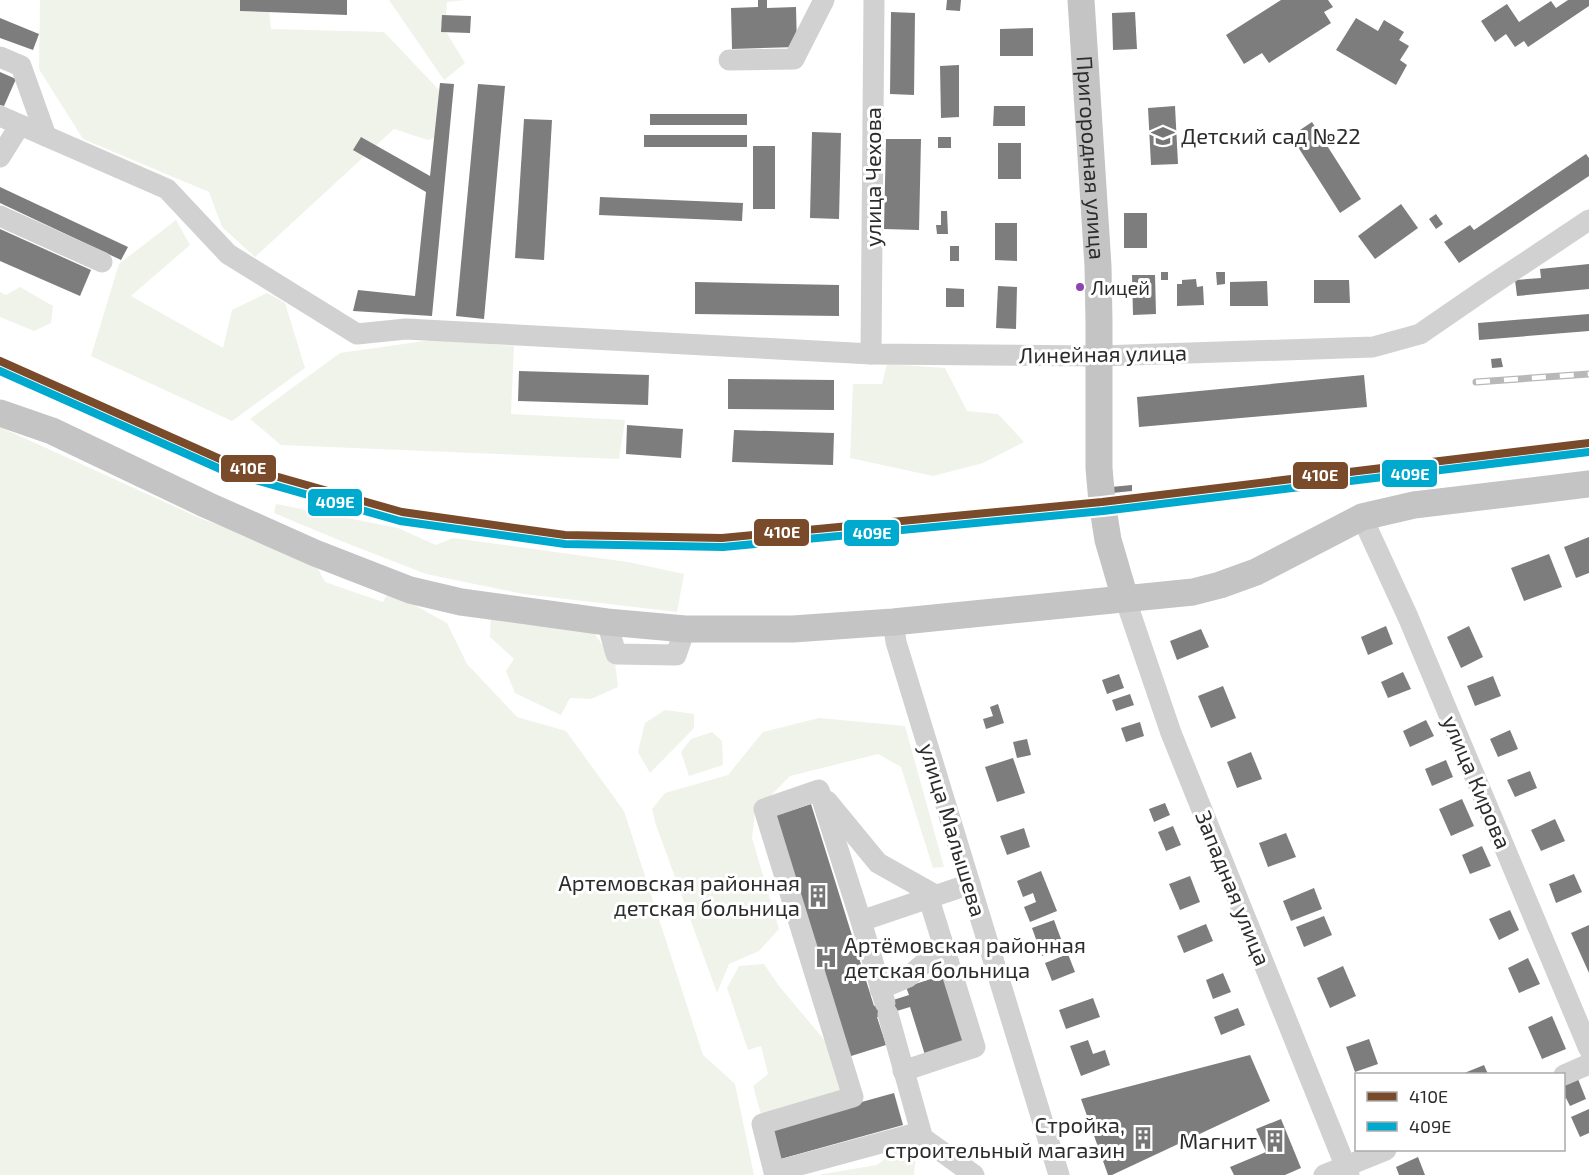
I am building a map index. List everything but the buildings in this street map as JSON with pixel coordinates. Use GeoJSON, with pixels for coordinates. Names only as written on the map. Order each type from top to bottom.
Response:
{"type":"FeatureCollection","features":[{"type":"Feature","properties":{"kind":"main road","name":"Пригородная улица"},"geometry":{"type":"LineString","coordinates":[[1081,0],[1098,266],[1099,468],[1108,540],[1125,598]]}},
{"type":"Feature","properties":{"kind":"main road"},"geometry":{"type":"LineString","coordinates":[[0,412],[52,431],[207,506],[315,553],[410,590],[461,602],[685,629],[793,629],[893,622],[1193,592],[1256,573],[1362,517],[1413,505],[1589,484]]}},
{"type":"Feature","properties":{"kind":"street"},"geometry":{"type":"LineString","coordinates":[[729,60],[794,58],[824,0]]}},
{"type":"Feature","properties":{"kind":"street","name":"улица Чехова"},"geometry":{"type":"LineString","coordinates":[[872,354],[874,0]]}},
{"type":"Feature","properties":{"kind":"street"},"geometry":{"type":"LineString","coordinates":[[0,57],[21,66],[46,136]]}},
{"type":"Feature","properties":{"kind":"street","name":"Линейная улица"},"geometry":{"type":"LineString","coordinates":[[0,116],[167,189],[228,254],[357,334],[406,328],[872,354],[1099,356],[1374,347],[1420,334],[1589,220]]}},
{"type":"Feature","properties":{"kind":"street"},"geometry":{"type":"LineString","coordinates":[[0,156],[20,125]]}},
{"type":"Feature","properties":{"kind":"street"},"geometry":{"type":"LineString","coordinates":[[0,216],[102,262]]}},
{"type":"Feature","properties":{"kind":"street","name":"улица Кирова"},"geometry":{"type":"LineString","coordinates":[[1362,517],[1408,617],[1589,1048]]}},
{"type":"Feature","properties":{"kind":"street","name":"Западная улица"},"geometry":{"type":"LineString","coordinates":[[1125,598],[1171,733],[1347,1171]]}},
{"type":"Feature","properties":{"kind":"street","name":"улица Малышева"},"geometry":{"type":"LineString","coordinates":[[893,622],[896,642],[1059,1175]]}},
{"type":"Feature","properties":{"kind":"street"},"geometry":{"type":"LineString","coordinates":[[819,790],[878,863],[932,897],[943,947],[975,1047],[903,1071]]}},
{"type":"Feature","properties":{"kind":"street"},"geometry":{"type":"LineString","coordinates":[[819,790],[861,921],[921,1132],[774,1172],[762,1124],[853,1097],[764,809],[819,790]]}},
{"type":"Feature","properties":{"kind":"street"},"geometry":{"type":"LineString","coordinates":[[861,921],[970,884]]}},
{"type":"Feature","properties":{"kind":"street"},"geometry":{"type":"LineString","coordinates":[[884,1002],[908,977],[943,947]]}},
{"type":"Feature","properties":{"kind":"street"},"geometry":{"type":"LineString","coordinates":[[1565,1074],[1589,1064]]}},
{"type":"Feature","properties":{"kind":"street"},"geometry":{"type":"LineString","coordinates":[[916,1133],[974,1175]]}},
{"type":"Feature","properties":{"kind":"street"},"geometry":{"type":"LineString","coordinates":[[1324,1175],[1347,1171],[1382,1151]]}},
{"type":"Feature","properties":{"kind":"shaded area"},"geometry":{"type":"Polygon","coordinates":[[[40,0],[268,0],[271,29],[384,32],[442,93],[442,135],[428,140],[394,129],[255,257],[222,227],[209,192],[83,139],[39,69],[40,0]]]}},
{"type":"Feature","properties":{"kind":"shaded area"},"geometry":{"type":"Polygon","coordinates":[[[389,0],[466,0],[447,2],[445,30],[465,63],[444,80],[389,0]]]}},
{"type":"Feature","properties":{"kind":"shaded area"},"geometry":{"type":"Polygon","coordinates":[[[176,220],[190,245],[131,296],[223,348],[232,310],[267,293],[285,303],[305,368],[232,421],[91,356],[119,264],[176,220]]]}},
{"type":"Feature","properties":{"kind":"shaded area"},"geometry":{"type":"Polygon","coordinates":[[[20,287],[53,306],[51,323],[34,331],[0,317],[0,292],[6,295],[20,287]]]}},
{"type":"Feature","properties":{"kind":"shaded area"},"geometry":{"type":"Polygon","coordinates":[[[439,339],[514,346],[511,414],[625,420],[619,459],[281,445],[250,419],[340,353],[439,339]]]}},
{"type":"Feature","properties":{"kind":"shaded area"},"geometry":{"type":"Polygon","coordinates":[[[887,364],[945,368],[967,411],[998,414],[1024,442],[983,463],[933,476],[850,458],[853,384],[882,384],[887,364]]]}},
{"type":"Feature","properties":{"kind":"shaded area"},"geometry":{"type":"Polygon","coordinates":[[[0,427],[202,519],[312,558],[325,582],[383,602],[389,591],[447,623],[467,664],[517,717],[566,731],[624,811],[703,1055],[735,1084],[754,1175],[0,1175],[0,427]]]}},
{"type":"Feature","properties":{"kind":"shaded area"},"geometry":{"type":"Polygon","coordinates":[[[276,504],[398,528],[436,545],[453,538],[628,562],[684,574],[677,612],[524,594],[426,574],[274,513],[276,504]]]}},
{"type":"Feature","properties":{"kind":"shaded area"},"geometry":{"type":"Polygon","coordinates":[[[491,614],[592,630],[615,663],[618,687],[591,699],[570,698],[561,715],[515,693],[506,671],[514,659],[490,637],[491,614]]]}},
{"type":"Feature","properties":{"kind":"shaded area"},"geometry":{"type":"Polygon","coordinates":[[[665,710],[694,714],[694,728],[650,773],[638,752],[645,723],[665,710]]]}},
{"type":"Feature","properties":{"kind":"shaded area"},"geometry":{"type":"Polygon","coordinates":[[[819,718],[905,726],[944,867],[933,868],[901,767],[878,754],[790,776],[755,812],[752,838],[779,929],[759,951],[729,964],[717,993],[652,809],[665,793],[728,775],[763,732],[819,718]]]}},
{"type":"Feature","properties":{"kind":"shaded area"},"geometry":{"type":"Polygon","coordinates":[[[712,732],[722,741],[723,765],[689,776],[681,752],[691,739],[712,732]]]}},
{"type":"Feature","properties":{"kind":"shaded area"},"geometry":{"type":"Polygon","coordinates":[[[764,964],[779,986],[832,1049],[845,1095],[762,1118],[753,1086],[768,1074],[761,1046],[748,1050],[727,988],[739,966],[764,964]]]}},
{"type":"Feature","properties":{"kind":"shaded area"},"geometry":{"type":"Polygon","coordinates":[[[903,1145],[916,1156],[914,1175],[817,1175],[877,1165],[903,1145]]]}},
{"type":"Feature","properties":{"kind":"railway"},"geometry":{"type":"LineString","coordinates":[[1476,382],[1589,374]]}},
{"type":"Feature","properties":{"kind":"transit line","name":"410E"},"geometry":{"type":"LineString","coordinates":[[0,361],[229,463],[402,512],[565,535],[722,538],[1102,502],[1589,443]]}},
{"type":"Feature","properties":{"kind":"transit line","name":"409E"},"geometry":{"type":"LineString","coordinates":[[0,371],[227,472],[400,521],[565,544],[723,547],[1103,511],[1589,452]]}},
{"type":"Feature","properties":{"kind":"place","name":"Детский сад №22"},"geometry":{"type":"Point","coordinates":[1163,136]}},
{"type":"Feature","properties":{"kind":"place","name":"Лицей"},"geometry":{"type":"Point","coordinates":[1080,287]}},
{"type":"Feature","properties":{"kind":"place","name":"Артемовская районная детская больница"},"geometry":{"type":"Point","coordinates":[818,896]}},
{"type":"Feature","properties":{"kind":"place","name":"Артёмовская районная детская больница"},"geometry":{"type":"Point","coordinates":[826,958]}},
{"type":"Feature","properties":{"kind":"place","name":"Стройка, строительный магазин"},"geometry":{"type":"Point","coordinates":[1143,1138]}},
{"type":"Feature","properties":{"kind":"place","name":"Магнит"},"geometry":{"type":"Point","coordinates":[1275,1141]}}]}
